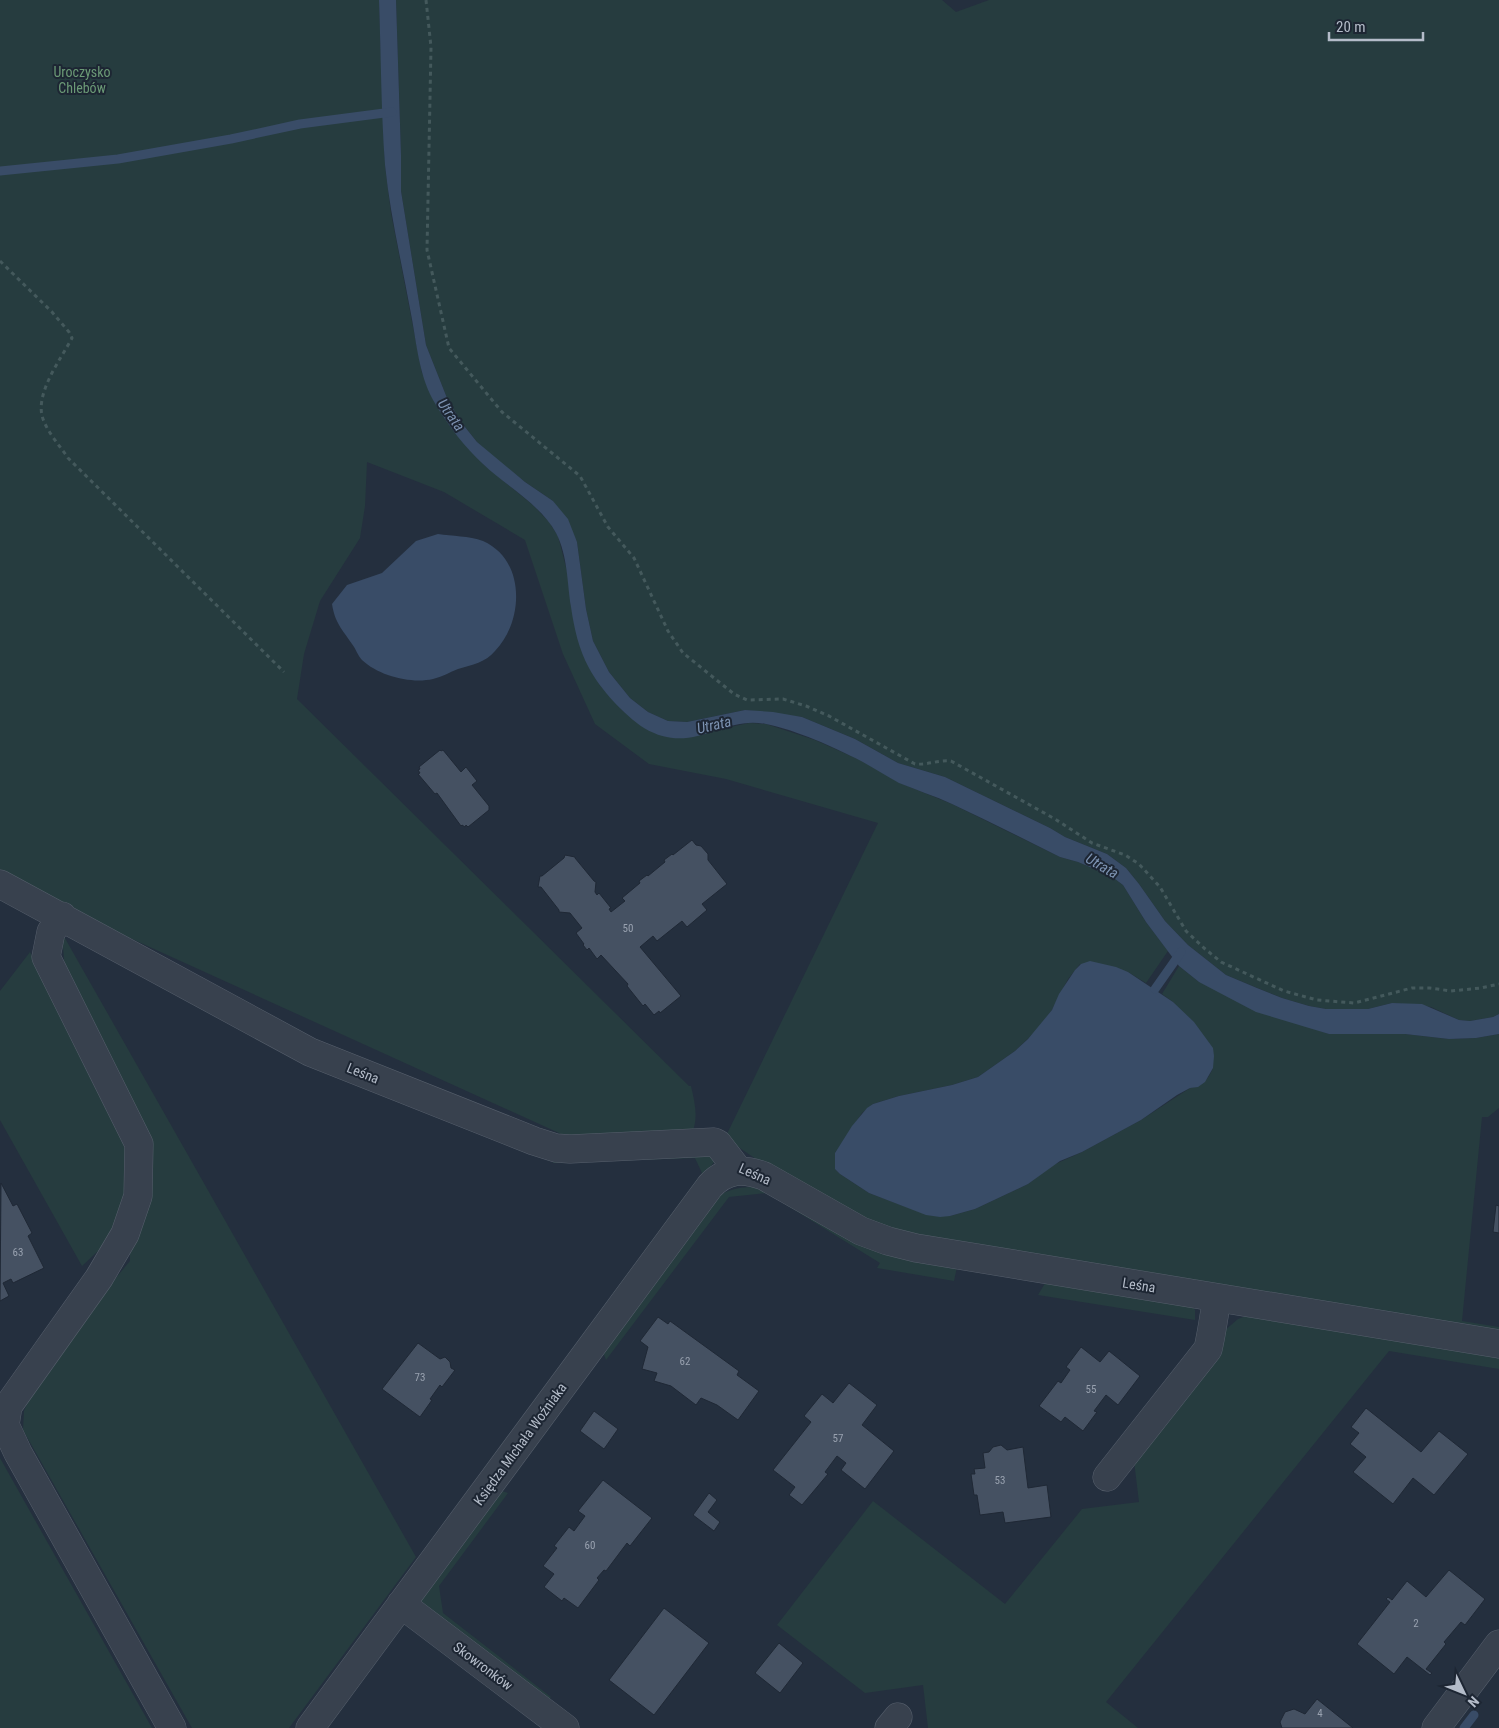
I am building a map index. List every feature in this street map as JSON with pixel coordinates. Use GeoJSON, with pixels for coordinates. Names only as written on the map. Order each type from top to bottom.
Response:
{"type":"FeatureCollection","features":[{"type":"Feature","properties":{"kind":"street","name":"Leśna"},"geometry":{"type":"LineString","coordinates":[[0,884],[310,1052],[556,1148],[570,1149],[714,1142],[718,1144],[738,1170],[747,1170],[764,1176],[861,1232],[888,1241],[962,1257],[1499,1344]]}},
{"type":"Feature","properties":{"kind":"street"},"geometry":{"type":"LineString","coordinates":[[62,916],[51,932],[46,957],[139,1144],[138,1196],[124,1234],[99,1278],[8,1406],[5,1425],[18,1453],[172,1728]]}},
{"type":"Feature","properties":{"kind":"street","name":"Księdza Michała Woźniaka"},"geometry":{"type":"LineString","coordinates":[[310,1728],[710,1186],[722,1176],[738,1170]]}},
{"type":"Feature","properties":{"kind":"street"},"geometry":{"type":"LineString","coordinates":[[1108,1477],[1208,1349],[1217,1298]]}},
{"type":"Feature","properties":{"kind":"street","name":"Skowronków"},"geometry":{"type":"LineString","coordinates":[[401,1604],[565,1728]]}},
{"type":"Feature","properties":{"kind":"street"},"geometry":{"type":"LineString","coordinates":[[1436,1728],[1499,1644]]}},
{"type":"Feature","properties":{"kind":"path"},"geometry":{"type":"LineString","coordinates":[[426,0],[431,47],[427,250],[449,348],[502,412],[580,476],[608,527],[634,558],[668,631],[683,653],[734,694],[747,700],[783,699],[806,706],[829,716],[914,764],[926,764],[941,760],[951,761],[1055,819],[1092,843],[1125,855],[1139,864],[1160,887],[1186,931],[1204,948],[1221,962],[1284,991],[1317,1000],[1354,1003],[1412,988],[1451,991],[1499,984]]}},
{"type":"Feature","properties":{"kind":"path"},"geometry":{"type":"LineString","coordinates":[[0,260],[52,312],[72,338],[54,369],[41,401],[42,418],[68,458],[284,672]]}},
{"type":"Feature","properties":{"kind":"green space","name":"Uroczysko Chlebów"},"geometry":{"type":"Polygon","coordinates":[[[0,0],[379,0],[385,165],[391,213],[422,373],[483,464],[534,506],[549,522],[558,536],[569,579],[571,606],[599,684],[623,711],[644,727],[721,729],[749,723],[766,724],[815,740],[860,760],[900,783],[952,804],[1060,857],[1078,862],[1111,876],[1123,885],[1146,922],[1168,951],[1146,983],[1128,972],[1080,964],[1068,979],[1052,1010],[1037,1030],[1015,1051],[978,1077],[873,1104],[862,1113],[835,1153],[835,1169],[840,1174],[869,1193],[909,1208],[950,1216],[975,1209],[1028,1184],[1051,1166],[1082,1152],[1141,1120],[1190,1088],[1198,1086],[1207,1079],[1213,1068],[1173,1002],[1162,994],[1179,966],[1199,982],[1329,1034],[1405,1034],[1449,1039],[1476,1038],[1499,1034],[1499,1108],[1488,1117],[1482,1117],[1462,1321],[1499,1327],[1499,1332],[891,1232],[756,1159],[725,1138],[878,823],[726,779],[649,764],[595,724],[563,654],[525,540],[444,492],[367,462],[365,506],[360,538],[320,601],[304,654],[297,699],[691,1086],[696,1117],[691,1136],[570,1138],[0,879],[0,0]]]}},
{"type":"Feature","properties":{"kind":"green space"},"geometry":{"type":"Polygon","coordinates":[[[396,0],[942,0],[956,12],[989,0],[1499,0],[1499,1014],[1493,1017],[1470,1021],[1459,1020],[1431,1007],[1392,1003],[1368,1009],[1326,1009],[1282,998],[1226,975],[1188,945],[1165,921],[1126,868],[1107,854],[1065,837],[945,777],[898,763],[855,739],[802,717],[745,710],[687,722],[668,721],[648,712],[630,698],[609,672],[593,641],[586,609],[577,542],[553,501],[494,458],[477,442],[461,422],[447,398],[426,345],[401,191],[396,0]]]}},
{"type":"Feature","properties":{"kind":"green space"},"geometry":{"type":"Polygon","coordinates":[[[62,933],[416,1557],[289,1728],[192,1728],[23,1430],[24,1411],[31,1395],[105,1291],[130,1261],[130,1252],[150,1180],[65,973],[62,933]]]}},
{"type":"Feature","properties":{"kind":"green space"},"geometry":{"type":"Polygon","coordinates":[[[30,952],[116,1123],[126,1151],[127,1186],[107,1247],[97,1252],[82,1266],[0,1120],[0,991],[30,952]]]}},
{"type":"Feature","properties":{"kind":"green space"},"geometry":{"type":"Polygon","coordinates":[[[691,1150],[715,1157],[714,1162],[585,1338],[581,1337],[702,1173],[695,1158],[553,1163],[552,1158],[691,1150]]]}},
{"type":"Feature","properties":{"kind":"green space"},"geometry":{"type":"Polygon","coordinates":[[[758,1187],[957,1267],[954,1281],[877,1268],[880,1263],[767,1193],[729,1197],[606,1360],[602,1349],[716,1198],[736,1189],[758,1187]]]}},
{"type":"Feature","properties":{"kind":"green space"},"geometry":{"type":"Polygon","coordinates":[[[1047,1280],[1192,1306],[1195,1310],[1195,1320],[1038,1295],[1047,1280]]]}},
{"type":"Feature","properties":{"kind":"green space"},"geometry":{"type":"Polygon","coordinates":[[[1246,1316],[1499,1355],[1499,1369],[1389,1351],[1106,1702],[1138,1728],[928,1728],[923,1685],[865,1693],[777,1625],[873,1501],[1005,1604],[1082,1509],[1139,1502],[1134,1461],[1224,1331],[1238,1319],[1246,1316]]]}},
{"type":"Feature","properties":{"kind":"green space"},"geometry":{"type":"Polygon","coordinates":[[[0,1458],[152,1728],[0,1728],[0,1458]]]}},
{"type":"Feature","properties":{"kind":"green space"},"geometry":{"type":"Polygon","coordinates":[[[499,1490],[508,1493],[439,1586],[443,1613],[551,1697],[547,1702],[422,1605],[420,1594],[499,1490]]]}},
{"type":"Feature","properties":{"kind":"water","name":"Utrata"},"geometry":{"type":"Polygon","coordinates":[[[379,0],[396,0],[401,191],[426,345],[447,398],[461,422],[477,442],[525,482],[553,501],[568,519],[577,542],[586,609],[593,641],[609,672],[630,698],[648,712],[668,721],[687,722],[745,710],[802,717],[855,739],[898,763],[945,777],[1065,837],[1107,854],[1126,868],[1165,921],[1188,945],[1226,975],[1282,998],[1326,1009],[1368,1009],[1392,1003],[1422,1004],[1459,1020],[1470,1021],[1493,1017],[1499,1014],[1499,1034],[1476,1038],[1449,1039],[1405,1034],[1329,1034],[1256,1012],[1199,982],[1179,966],[1146,922],[1123,885],[1111,876],[1078,862],[1060,857],[939,798],[899,783],[839,750],[790,730],[766,724],[750,723],[735,725],[692,737],[677,738],[661,736],[644,728],[629,716],[599,684],[582,654],[574,623],[563,551],[550,523],[532,505],[492,472],[464,444],[430,395],[422,373],[387,184],[379,0]]]}},
{"type":"Feature","properties":{"kind":"water"},"geometry":{"type":"Polygon","coordinates":[[[438,534],[483,541],[497,550],[507,562],[513,576],[516,592],[511,624],[505,638],[495,651],[478,663],[436,678],[424,680],[405,679],[386,674],[369,666],[361,658],[337,621],[332,604],[347,585],[382,573],[416,541],[438,534]]]}},
{"type":"Feature","properties":{"kind":"water"},"geometry":{"type":"Polygon","coordinates":[[[1090,961],[1128,972],[1173,1002],[1194,1022],[1213,1048],[1213,1068],[1205,1082],[1198,1087],[1190,1088],[1177,1095],[1141,1120],[1082,1152],[1060,1161],[1028,1184],[975,1209],[950,1216],[926,1215],[869,1193],[835,1169],[835,1153],[852,1126],[867,1108],[873,1104],[899,1096],[952,1085],[978,1077],[1015,1051],[1028,1039],[1052,1010],[1059,994],[1075,970],[1081,964],[1090,961]]]}},
{"type":"Feature","properties":{"kind":"building"},"geometry":{"type":"Polygon","coordinates":[[[440,750],[443,750],[461,772],[466,767],[477,781],[472,785],[489,806],[489,810],[468,827],[466,825],[465,827],[461,826],[437,793],[435,794],[418,774],[420,773],[419,767],[440,750]]]}},
{"type":"Feature","properties":{"kind":"building"},"geometry":{"type":"Polygon","coordinates":[[[692,840],[708,854],[708,860],[727,884],[702,904],[707,910],[687,927],[682,921],[657,941],[653,936],[640,947],[681,996],[660,1013],[659,1011],[654,1015],[645,1004],[643,1006],[627,986],[628,984],[601,955],[597,959],[589,948],[587,950],[576,933],[582,928],[570,913],[559,912],[541,887],[538,887],[540,876],[564,858],[565,855],[575,857],[596,882],[595,892],[597,895],[599,893],[611,908],[609,909],[611,912],[625,901],[622,898],[640,883],[639,881],[648,876],[665,862],[664,860],[692,840]]]}},
{"type":"Feature","properties":{"kind":"building"},"geometry":{"type":"Polygon","coordinates":[[[1,1183],[13,1206],[17,1204],[32,1233],[28,1236],[44,1268],[13,1283],[11,1279],[3,1283],[9,1296],[0,1301],[1,1183]]]}},
{"type":"Feature","properties":{"kind":"building"},"geometry":{"type":"Polygon","coordinates":[[[1496,1205],[1499,1206],[1499,1233],[1493,1232],[1496,1205]]]}},
{"type":"Feature","properties":{"kind":"building"},"geometry":{"type":"Polygon","coordinates":[[[658,1317],[668,1324],[670,1321],[739,1371],[737,1375],[759,1391],[738,1420],[717,1405],[701,1398],[696,1405],[671,1386],[654,1381],[657,1373],[642,1369],[648,1347],[640,1341],[658,1317]]]}},
{"type":"Feature","properties":{"kind":"building"},"geometry":{"type":"Polygon","coordinates":[[[418,1343],[440,1359],[445,1357],[450,1362],[451,1368],[455,1370],[442,1387],[440,1385],[420,1417],[382,1389],[418,1343]]]}},
{"type":"Feature","properties":{"kind":"building"},"geometry":{"type":"Polygon","coordinates":[[[1081,1347],[1100,1362],[1109,1351],[1140,1376],[1118,1405],[1106,1395],[1094,1411],[1097,1412],[1083,1431],[1065,1417],[1061,1422],[1039,1406],[1058,1381],[1061,1383],[1070,1370],[1066,1367],[1081,1347]]]}},
{"type":"Feature","properties":{"kind":"building"},"geometry":{"type":"Polygon","coordinates":[[[849,1383],[877,1405],[862,1425],[894,1451],[865,1489],[841,1470],[846,1463],[837,1456],[825,1472],[828,1474],[802,1505],[789,1495],[795,1487],[773,1470],[811,1422],[804,1416],[822,1394],[833,1403],[849,1383]]]}},
{"type":"Feature","properties":{"kind":"building"},"geometry":{"type":"Polygon","coordinates":[[[1366,1408],[1421,1452],[1439,1431],[1468,1454],[1434,1495],[1413,1478],[1393,1504],[1353,1472],[1366,1457],[1350,1444],[1359,1433],[1351,1427],[1366,1408]]]}},
{"type":"Feature","properties":{"kind":"building"},"geometry":{"type":"Polygon","coordinates":[[[594,1411],[618,1429],[604,1449],[580,1431],[594,1411]]]}},
{"type":"Feature","properties":{"kind":"building"},"geometry":{"type":"Polygon","coordinates":[[[1001,1445],[1007,1450],[1023,1447],[1028,1488],[1047,1485],[1051,1517],[1005,1523],[1003,1512],[980,1515],[977,1495],[974,1495],[971,1474],[975,1474],[974,1469],[985,1468],[983,1453],[989,1452],[993,1447],[1001,1445]]]}},
{"type":"Feature","properties":{"kind":"building"},"geometry":{"type":"Polygon","coordinates":[[[603,1480],[652,1518],[630,1546],[627,1543],[606,1571],[604,1570],[597,1578],[599,1580],[578,1608],[564,1598],[562,1601],[544,1587],[554,1574],[543,1566],[557,1548],[554,1546],[569,1527],[574,1531],[585,1516],[578,1511],[603,1480]]]}},
{"type":"Feature","properties":{"kind":"building"},"geometry":{"type":"Polygon","coordinates":[[[709,1493],[717,1500],[708,1512],[720,1522],[714,1531],[693,1515],[709,1493]]]}},
{"type":"Feature","properties":{"kind":"building"},"geometry":{"type":"Polygon","coordinates":[[[1449,1570],[1485,1599],[1465,1625],[1461,1622],[1444,1642],[1446,1644],[1426,1669],[1432,1673],[1430,1675],[1407,1657],[1394,1674],[1357,1644],[1390,1602],[1386,1599],[1388,1597],[1392,1600],[1407,1581],[1426,1597],[1449,1570]]]}},
{"type":"Feature","properties":{"kind":"building"},"geometry":{"type":"Polygon","coordinates":[[[664,1608],[709,1643],[654,1715],[609,1680],[664,1608]]]}},
{"type":"Feature","properties":{"kind":"building"},"geometry":{"type":"Polygon","coordinates":[[[779,1643],[803,1663],[780,1693],[755,1673],[779,1643]]]}},
{"type":"Feature","properties":{"kind":"building"},"geometry":{"type":"Polygon","coordinates":[[[1317,1699],[1353,1728],[1282,1728],[1280,1722],[1285,1712],[1294,1709],[1305,1714],[1317,1699]]]}},
{"type":"Feature","properties":{"kind":"waterway"},"geometry":{"type":"LineString","coordinates":[[0,171],[118,159],[231,139],[300,124],[392,112]]}},
{"type":"Feature","properties":{"kind":"waterway"},"geometry":{"type":"LineString","coordinates":[[1155,989],[1181,952]]}},
{"type":"Feature","properties":{"kind":"waterway"},"geometry":{"type":"LineString","coordinates":[[1464,1728],[1474,1715]]}}]}
